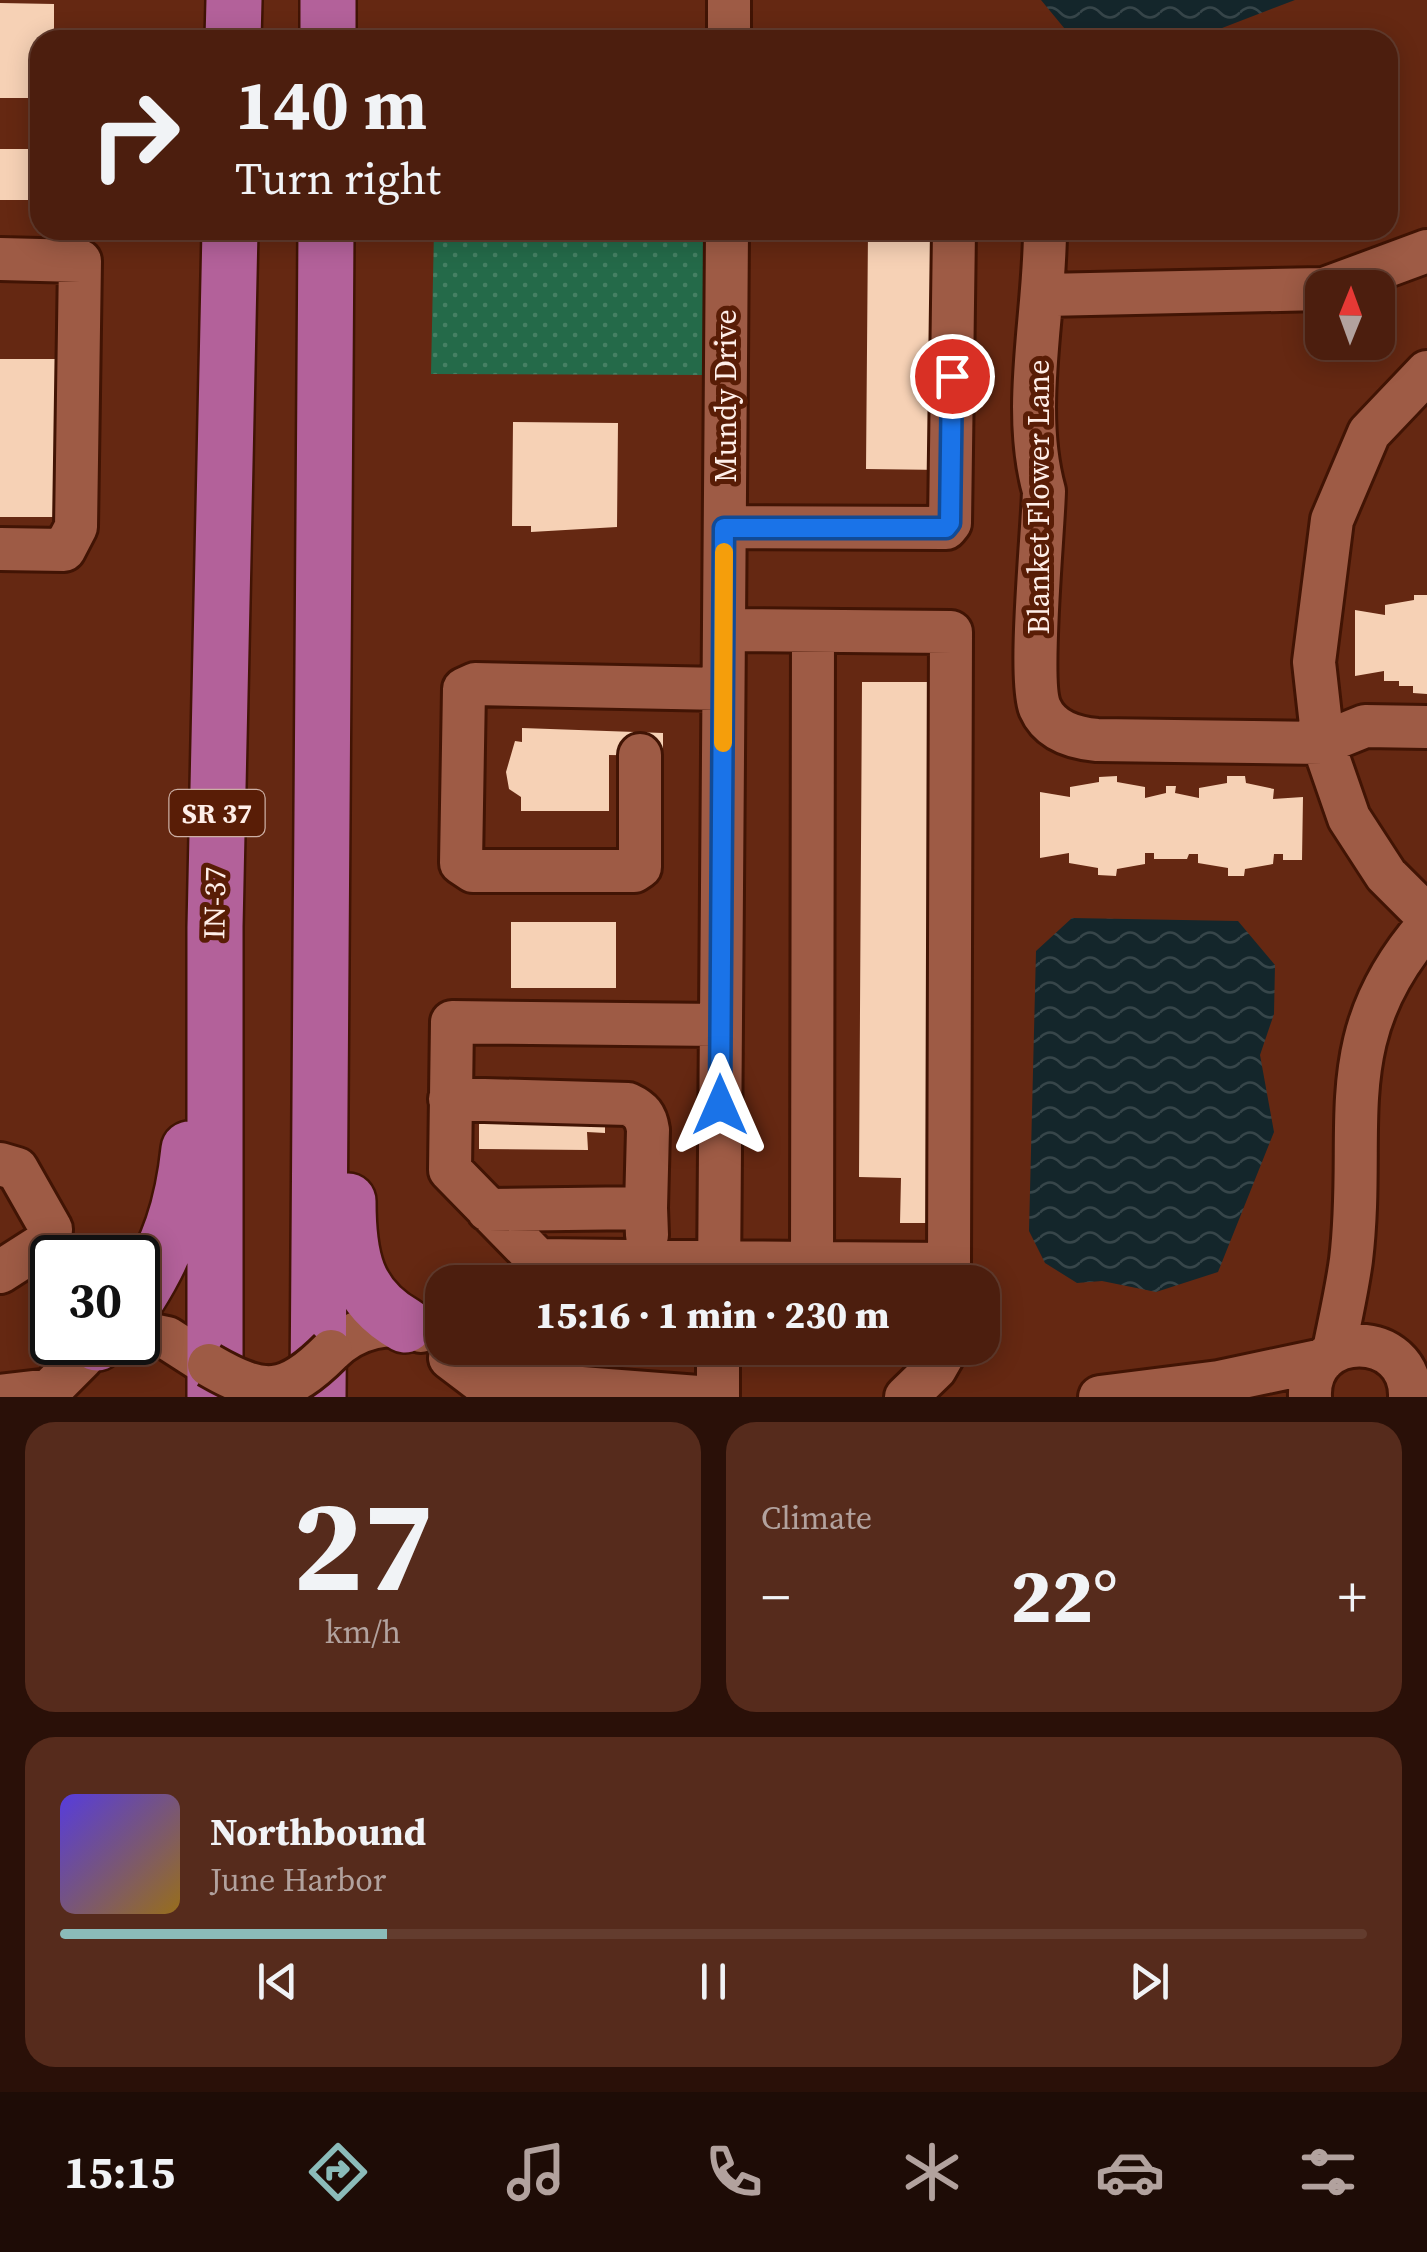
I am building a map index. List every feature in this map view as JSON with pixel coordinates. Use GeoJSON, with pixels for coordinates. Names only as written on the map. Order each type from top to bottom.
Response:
{"type":"FeatureCollection","features":[{"type":"Feature","properties":{"kind":"highway"},"geometry":{"type":"LineString","coordinates":[[234,0],[234,30]]}},
{"type":"Feature","properties":{"kind":"highway"},"geometry":{"type":"LineString","coordinates":[[328,0],[328,30]]}},
{"type":"Feature","properties":{"kind":"highway","name":"IN-37"},"geometry":{"type":"LineString","coordinates":[[212,1381],[214,927],[230,240]]}},
{"type":"Feature","properties":{"kind":"highway"},"geometry":{"type":"LineString","coordinates":[[325,1374],[322,750],[326,240]]}},
{"type":"Feature","properties":{"kind":"highway"},"geometry":{"type":"LineString","coordinates":[[322,750],[348,911],[348,1215],[360,1286],[381,1312],[405,1325]]}},
{"type":"Feature","properties":{"kind":"highway"},"geometry":{"type":"LineString","coordinates":[[160,1259],[183,1204],[214,927]]}},
{"type":"Feature","properties":{"kind":"street"},"geometry":{"type":"LineString","coordinates":[[729,0],[729,30]]}},
{"type":"Feature","properties":{"kind":"street","name":"Mundy Drive"},"geometry":{"type":"LineString","coordinates":[[719,1265],[727,240]]}},
{"type":"Feature","properties":{"kind":"street"},"geometry":{"type":"LineString","coordinates":[[724,528],[946,528],[950,523],[954,240]]}},
{"type":"Feature","properties":{"kind":"street","name":"Blanket Flower Lane"},"geometry":{"type":"LineString","coordinates":[[1045,240],[1045,295],[1034,396],[1038,466],[1044,491],[1036,692],[1040,710],[1062,732],[1078,739],[1322,742]]}},
{"type":"Feature","properties":{"kind":"street"},"geometry":{"type":"LineString","coordinates":[[1375,270],[1427,251]]}},
{"type":"Feature","properties":{"kind":"street"},"geometry":{"type":"LineString","coordinates":[[0,259],[80,261],[76,526],[64,550],[0,548]]}},
{"type":"Feature","properties":{"kind":"street"},"geometry":{"type":"LineString","coordinates":[[1045,295],[1305,288]]}},
{"type":"Feature","properties":{"kind":"street"},"geometry":{"type":"LineString","coordinates":[[1427,372],[1370,432],[1332,520],[1314,662],[1322,742],[1349,818],[1370,853],[1427,916]]}},
{"type":"Feature","properties":{"kind":"street"},"geometry":{"type":"LineString","coordinates":[[724,630],[945,630],[952,639],[949,1265]]}},
{"type":"Feature","properties":{"kind":"street"},"geometry":{"type":"LineString","coordinates":[[812,1263],[814,631]]}},
{"type":"Feature","properties":{"kind":"street"},"geometry":{"type":"LineString","coordinates":[[641,687],[640,867],[634,871],[466,868],[461,863],[461,696],[476,684],[641,687],[723,689]]}},
{"type":"Feature","properties":{"kind":"street"},"geometry":{"type":"LineString","coordinates":[[1322,742],[1366,726],[1427,727]]}},
{"type":"Feature","properties":{"kind":"street"},"geometry":{"type":"LineString","coordinates":[[1323,1369],[1351,1258],[1356,1073],[1365,1029],[1407,949],[1427,926]]}},
{"type":"Feature","properties":{"kind":"street"},"geometry":{"type":"LineString","coordinates":[[675,1265],[648,1260],[538,1260],[450,1170],[452,1022],[720,1026]]}},
{"type":"Feature","properties":{"kind":"street"},"geometry":{"type":"LineString","coordinates":[[450,1099],[628,1104],[638,1108],[646,1118],[648,1130],[648,1260]]}},
{"type":"Feature","properties":{"kind":"street"},"geometry":{"type":"LineString","coordinates":[[0,1164],[17,1168],[51,1228],[50,1240],[40,1249],[0,1272]]}},
{"type":"Feature","properties":{"kind":"street"},"geometry":{"type":"LineString","coordinates":[[488,1210],[646,1208]]}},
{"type":"Feature","properties":{"kind":"street"},"geometry":{"type":"LineString","coordinates":[[1351,1258],[1403,1370]]}},
{"type":"Feature","properties":{"kind":"street"},"geometry":{"type":"LineString","coordinates":[[793,1265],[839,1265]]}},
{"type":"Feature","properties":{"kind":"street"},"geometry":{"type":"LineString","coordinates":[[160,1337],[167,1338],[212,1381],[250,1389],[274,1390],[325,1374],[359,1331],[405,1325],[429,1335],[455,1378],[698,1397]]}},
{"type":"Feature","properties":{"kind":"street"},"geometry":{"type":"LineString","coordinates":[[1100,1397],[1323,1369],[1363,1343],[1403,1370]]}},
{"type":"Feature","properties":{"kind":"street"},"geometry":{"type":"LineString","coordinates":[[0,1396],[50,1390],[75,1365]]}},
{"type":"Feature","properties":{"kind":"street"},"geometry":{"type":"LineString","coordinates":[[64,1397],[83,1365]]}},
{"type":"Feature","properties":{"kind":"street"},"geometry":{"type":"LineString","coordinates":[[718,1365],[718,1397]]}},
{"type":"Feature","properties":{"kind":"street"},"geometry":{"type":"LineString","coordinates":[[906,1397],[937,1365]]}},
{"type":"Feature","properties":{"kind":"green space"},"geometry":{"type":"Polygon","coordinates":[[[434,240],[708,240],[707,375],[431,374],[434,240]]]}},
{"type":"Feature","properties":{"kind":"water"},"geometry":{"type":"Polygon","coordinates":[[[1041,0],[1295,0],[1217,30],[1066,30],[1041,0]]]}},
{"type":"Feature","properties":{"kind":"water"},"geometry":{"type":"Polygon","coordinates":[[[1072,918],[1238,921],[1275,965],[1274,1014],[1260,1055],[1274,1132],[1218,1272],[1156,1292],[1102,1281],[1077,1283],[1045,1263],[1029,1231],[1036,951],[1072,918]]]}},
{"type":"Feature","properties":{"kind":"building"},"geometry":{"type":"Polygon","coordinates":[[[0,3],[54,4],[54,30],[30,30],[30,98],[0,98],[0,3]]]}},
{"type":"Feature","properties":{"kind":"building"},"geometry":{"type":"Polygon","coordinates":[[[0,149],[30,149],[30,200],[0,200],[0,149]]]}},
{"type":"Feature","properties":{"kind":"building"},"geometry":{"type":"Polygon","coordinates":[[[868,240],[946,240],[944,470],[866,469],[868,240]]]}},
{"type":"Feature","properties":{"kind":"building"},"geometry":{"type":"Polygon","coordinates":[[[0,359],[58,359],[57,517],[0,517],[0,359]]]}},
{"type":"Feature","properties":{"kind":"building"},"geometry":{"type":"Polygon","coordinates":[[[513,422],[618,423],[617,527],[531,532],[531,526],[512,526],[513,422]]]}},
{"type":"Feature","properties":{"kind":"building"},"geometry":{"type":"Polygon","coordinates":[[[1414,595],[1427,595],[1427,694],[1413,693],[1413,686],[1399,686],[1399,681],[1384,681],[1384,671],[1355,676],[1355,610],[1385,615],[1385,605],[1414,600],[1414,595]]]}},
{"type":"Feature","properties":{"kind":"building"},"geometry":{"type":"Polygon","coordinates":[[[862,682],[943,682],[929,1223],[900,1223],[901,1178],[859,1177],[862,682]]]}},
{"type":"Feature","properties":{"kind":"building"},"geometry":{"type":"Polygon","coordinates":[[[522,728],[663,733],[663,756],[609,755],[609,811],[521,811],[521,797],[509,789],[506,772],[515,741],[522,742],[522,728]]]}},
{"type":"Feature","properties":{"kind":"building"},"geometry":{"type":"Polygon","coordinates":[[[1117,776],[1117,782],[1145,787],[1145,798],[1166,793],[1166,786],[1176,786],[1175,793],[1199,798],[1199,788],[1227,783],[1227,776],[1245,776],[1246,783],[1274,789],[1273,799],[1303,797],[1302,860],[1283,860],[1283,854],[1274,854],[1273,864],[1245,869],[1244,876],[1228,876],[1228,868],[1198,863],[1198,854],[1189,854],[1187,859],[1154,859],[1154,853],[1145,853],[1145,864],[1117,869],[1116,876],[1098,875],[1098,868],[1069,863],[1069,853],[1040,858],[1040,792],[1070,797],[1070,787],[1099,782],[1099,777],[1117,776]]]}},
{"type":"Feature","properties":{"kind":"building"},"geometry":{"type":"Polygon","coordinates":[[[511,922],[616,922],[616,988],[511,988],[511,922]]]}},
{"type":"Feature","properties":{"kind":"building"},"geometry":{"type":"Polygon","coordinates":[[[605,1110],[605,1133],[587,1132],[588,1150],[479,1149],[479,1115],[605,1110]]]}},
{"type":"Feature","properties":{"kind":"slow traffic"},"geometry":{"type":"LineString","coordinates":[[723,743],[724,552]]}},
{"type":"Feature","properties":{"kind":"route"},"geometry":{"type":"LineString","coordinates":[[720,1105],[724,528],[946,528],[950,523],[952,376]]}}]}
